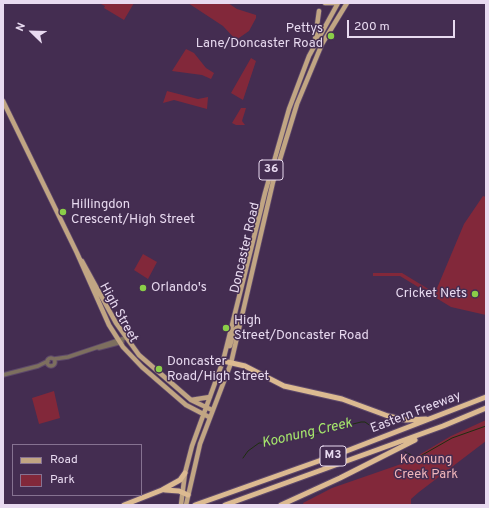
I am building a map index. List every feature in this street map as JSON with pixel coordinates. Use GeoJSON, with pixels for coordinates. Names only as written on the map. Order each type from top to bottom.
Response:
{"type":"FeatureCollection","features":[{"type":"Feature","properties":{"kind":"highway"},"geometry":{"type":"LineString","coordinates":[[223,361],[249,368],[284,386],[342,399],[388,416],[415,420],[437,417]]}},
{"type":"Feature","properties":{"kind":"highway","name":"Eastern Freeway"},"geometry":{"type":"LineString","coordinates":[[195,505],[437,417],[486,397]]}},
{"type":"Feature","properties":{"kind":"highway","name":"Eastern Freeway"},"geometry":{"type":"LineString","coordinates":[[225,505],[442,426],[486,408]]}},
{"type":"Feature","properties":{"kind":"highway"},"geometry":{"type":"LineString","coordinates":[[281,505],[340,478],[442,426]]}},
{"type":"Feature","properties":{"kind":"highway"},"geometry":{"type":"LineString","coordinates":[[124,505],[162,490],[180,480],[185,473]]}},
{"type":"Feature","properties":{"kind":"highway"},"geometry":{"type":"LineString","coordinates":[[162,490],[172,489],[182,495],[188,495]]}},
{"type":"Feature","properties":{"kind":"main road"},"geometry":{"type":"LineString","coordinates":[[325,3],[335,3]]}},
{"type":"Feature","properties":{"kind":"main road","name":"Doncaster Road"},"geometry":{"type":"LineString","coordinates":[[181,505],[185,473],[202,414],[223,361],[270,173],[295,90],[314,46],[338,3]]}},
{"type":"Feature","properties":{"kind":"main road","name":"Doncaster Road"},"geometry":{"type":"LineString","coordinates":[[186,505],[194,465],[209,418],[231,363],[273,182],[297,104],[311,67],[347,3]]}},
{"type":"Feature","properties":{"kind":"main road"},"geometry":{"type":"LineString","coordinates":[[314,46],[319,11]]}},
{"type":"Feature","properties":{"kind":"main road"},"geometry":{"type":"LineString","coordinates":[[332,13],[337,19]]}},
{"type":"Feature","properties":{"kind":"main road"},"geometry":{"type":"LineString","coordinates":[[330,18],[337,19]]}},
{"type":"Feature","properties":{"kind":"main road","name":"High Street"},"geometry":{"type":"LineString","coordinates":[[3,101],[77,253],[97,299],[119,341],[142,367],[193,409],[209,418]]}},
{"type":"Feature","properties":{"kind":"main road","name":"High Street"},"geometry":{"type":"LineString","coordinates":[[77,253],[126,338],[143,360],[191,400],[212,410]]}},
{"type":"Feature","properties":{"kind":"main road"},"geometry":{"type":"LineString","coordinates":[[226,346],[230,346],[234,331],[240,323]]}},
{"type":"Feature","properties":{"kind":"main road"},"geometry":{"type":"LineString","coordinates":[[191,400],[210,397]]}},
{"type":"Feature","properties":{"kind":"main road"},"geometry":{"type":"LineString","coordinates":[[193,409],[197,415],[199,424]]}},
{"type":"Feature","properties":{"kind":"street"},"geometry":{"type":"LineString","coordinates":[[3,375],[48,363],[50,358],[54,361],[126,338]]}},
{"type":"Feature","properties":{"kind":"street"},"geometry":{"type":"LineString","coordinates":[[48,363],[53,366],[54,361]]}},
{"type":"Feature","properties":{"kind":"green space"},"geometry":{"type":"Polygon","coordinates":[[[99,3],[134,3],[124,20],[104,8],[105,6],[99,3]]]}},
{"type":"Feature","properties":{"kind":"green space"},"geometry":{"type":"Polygon","coordinates":[[[188,3],[228,3],[237,9],[256,15],[256,18],[249,31],[236,40],[223,26],[188,3]]]}},
{"type":"Feature","properties":{"kind":"green space"},"geometry":{"type":"Polygon","coordinates":[[[186,49],[194,53],[206,68],[214,73],[211,79],[202,75],[172,71],[186,49]]]}},
{"type":"Feature","properties":{"kind":"green space"},"geometry":{"type":"Polygon","coordinates":[[[251,58],[256,61],[243,100],[231,93],[251,58]]]}},
{"type":"Feature","properties":{"kind":"green space"},"geometry":{"type":"Polygon","coordinates":[[[167,91],[198,99],[208,97],[207,109],[174,100],[163,103],[167,91]]]}},
{"type":"Feature","properties":{"kind":"green space"},"geometry":{"type":"Polygon","coordinates":[[[241,108],[246,108],[242,121],[245,125],[236,125],[232,123],[241,108]]]}},
{"type":"Feature","properties":{"kind":"green space"},"geometry":{"type":"Polygon","coordinates":[[[483,196],[486,197],[486,315],[451,307],[400,276],[373,276],[373,273],[402,273],[435,293],[464,224],[483,196]]]}},
{"type":"Feature","properties":{"kind":"green space"},"geometry":{"type":"Polygon","coordinates":[[[143,254],[157,262],[148,279],[134,270],[143,254]]]}},
{"type":"Feature","properties":{"kind":"green space"},"geometry":{"type":"Polygon","coordinates":[[[54,391],[60,418],[39,424],[32,398],[54,391]]]}},
{"type":"Feature","properties":{"kind":"green space","name":"Koonung Creek Park"},"geometry":{"type":"Polygon","coordinates":[[[486,420],[486,441],[419,492],[411,499],[411,505],[304,505],[303,503],[332,488],[407,462],[451,436],[486,420]]]}},
{"type":"Feature","properties":{"kind":"waterway","name":"Koonung Creek"},"geometry":{"type":"LineString","coordinates":[[243,458],[248,451],[259,443],[278,443],[361,422],[365,422],[375,429]]}},
{"type":"Feature","properties":{"kind":"waterway","name":"Koonung Creek"},"geometry":{"type":"LineString","coordinates":[[405,452],[417,458],[452,438],[486,426]]}},
{"type":"Feature","properties":{"kind":"place","name":"Pettys Lane/Doncaster Road"},"geometry":{"type":"Point","coordinates":[331,36]}},
{"type":"Feature","properties":{"kind":"place","name":"Hillingdon Crescent/High Street"},"geometry":{"type":"Point","coordinates":[63,212]}},
{"type":"Feature","properties":{"kind":"place","name":"Orlando's"},"geometry":{"type":"Point","coordinates":[143,288]}},
{"type":"Feature","properties":{"kind":"place","name":"Cricket Nets"},"geometry":{"type":"Point","coordinates":[475,294]}},
{"type":"Feature","properties":{"kind":"place","name":"High Street/Doncaster Road"},"geometry":{"type":"Point","coordinates":[226,328]}},
{"type":"Feature","properties":{"kind":"place","name":"Doncaster Road/High Street"},"geometry":{"type":"Point","coordinates":[159,369]}}]}
